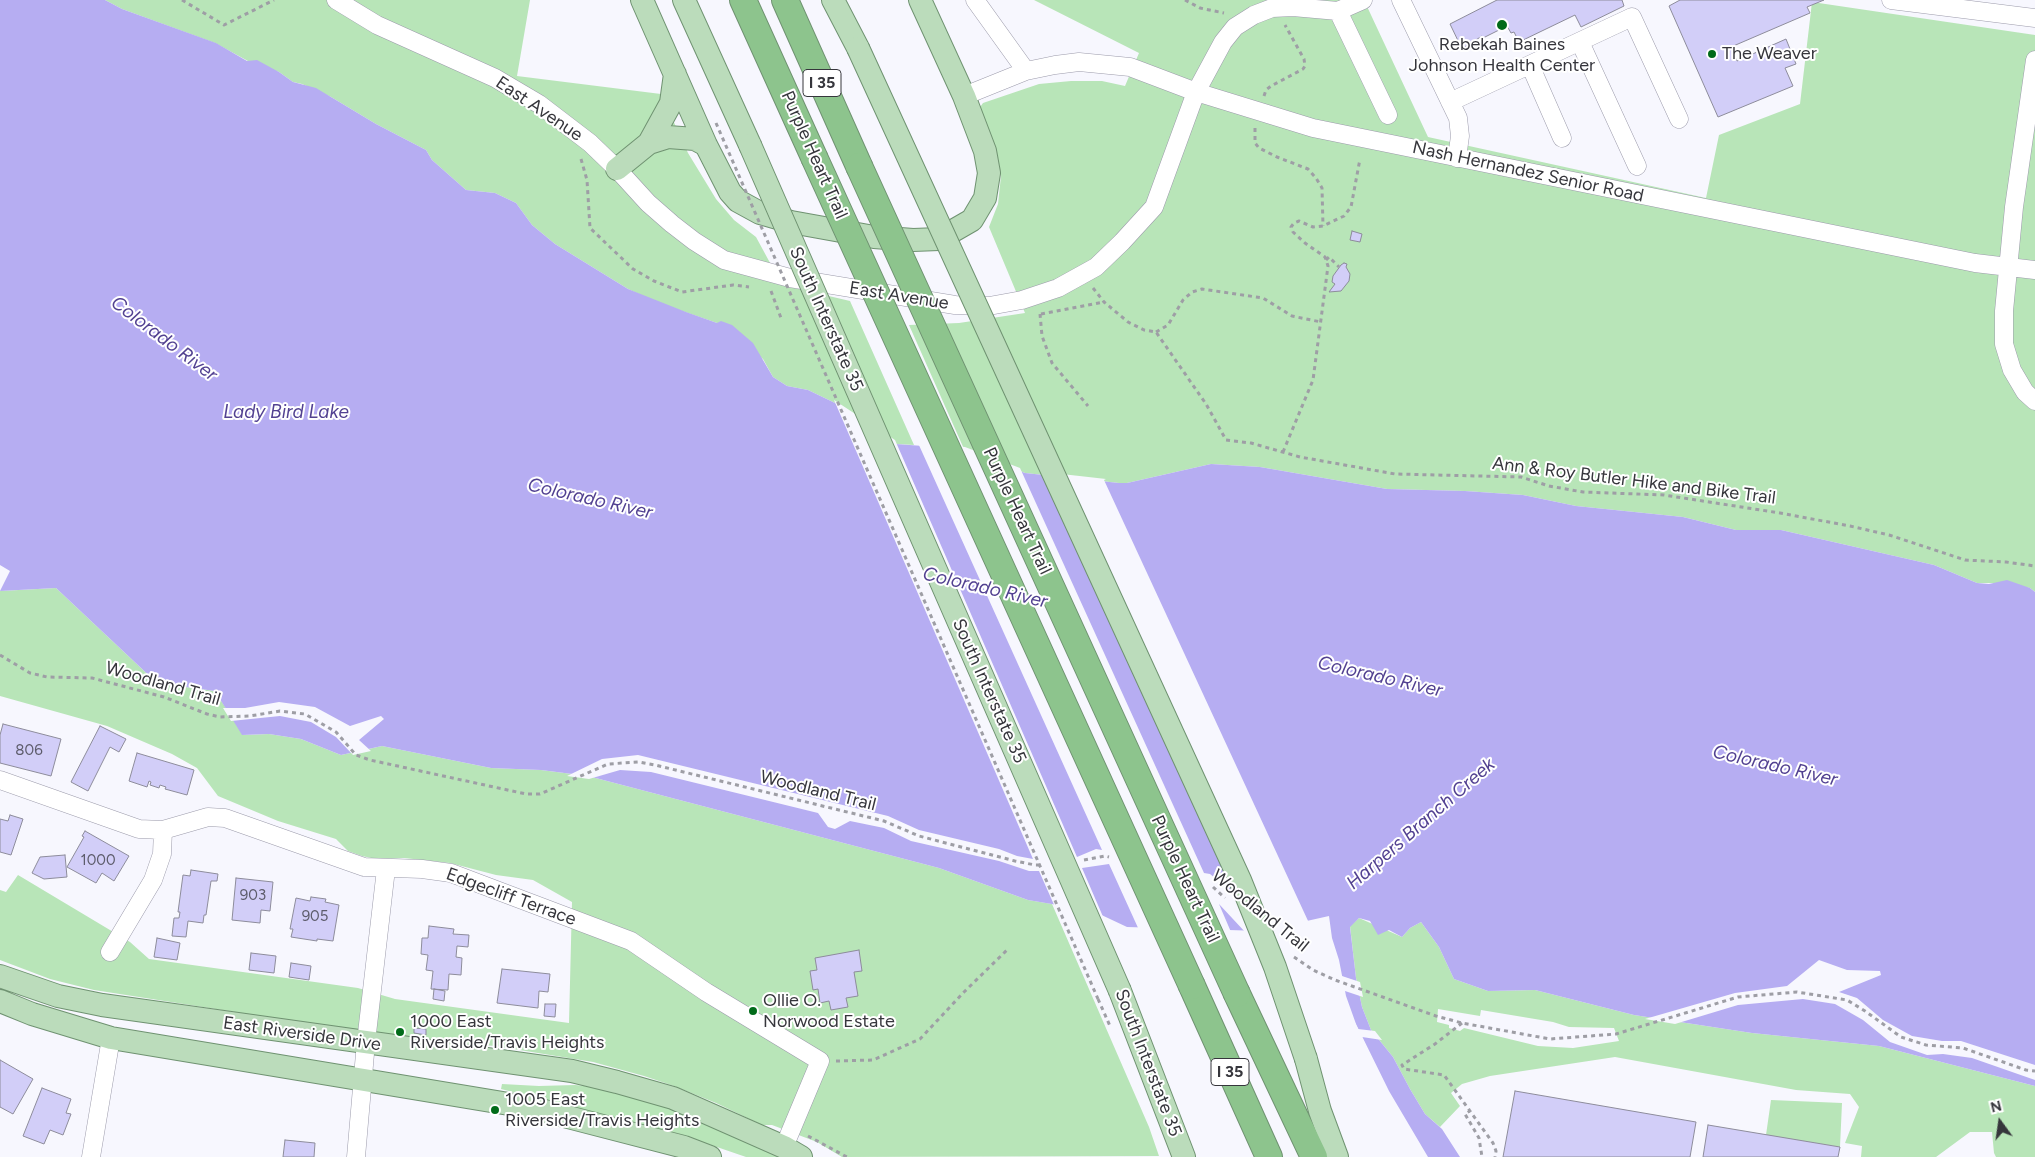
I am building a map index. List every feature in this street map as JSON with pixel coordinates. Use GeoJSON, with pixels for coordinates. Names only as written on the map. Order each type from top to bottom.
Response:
{"type":"FeatureCollection","features":[{"type":"Feature","properties":{"kind":"highway","name":"Purple Heart Trail"},"geometry":{"type":"LineString","coordinates":[[743,0],[1269,1157]]}},
{"type":"Feature","properties":{"kind":"highway","name":"Purple Heart Trail"},"geometry":{"type":"LineString","coordinates":[[784,0],[1237,994],[1314,1157]]}},
{"type":"Feature","properties":{"kind":"main road"},"geometry":{"type":"LineString","coordinates":[[642,0],[706,145],[730,192],[738,201],[760,213],[790,222],[874,237],[913,240],[939,239],[972,220],[985,198],[989,173],[984,151],[964,96],[920,0]]}},
{"type":"Feature","properties":{"kind":"main road","name":"South Interstate 35"},"geometry":{"type":"LineString","coordinates":[[684,0],[750,144],[1120,991],[1184,1157]]}},
{"type":"Feature","properties":{"kind":"main road"},"geometry":{"type":"LineString","coordinates":[[833,0],[858,48],[1240,880],[1275,968],[1306,1059],[1320,1111],[1337,1157]]}},
{"type":"Feature","properties":{"kind":"main road"},"geometry":{"type":"LineString","coordinates":[[617,169],[648,143],[671,103],[675,73]]}},
{"type":"Feature","properties":{"kind":"main road"},"geometry":{"type":"LineString","coordinates":[[648,143],[668,137],[695,140],[706,145]]}},
{"type":"Feature","properties":{"kind":"main road","name":"East Riverside Drive"},"geometry":{"type":"LineString","coordinates":[[0,976],[58,996],[102,1005],[572,1071],[673,1098],[793,1152]]}},
{"type":"Feature","properties":{"kind":"main road","name":"East Riverside Drive"},"geometry":{"type":"LineString","coordinates":[[0,1001],[32,1014],[111,1038],[533,1108],[684,1148],[710,1157]]}},
{"type":"Feature","properties":{"kind":"street","name":"East Avenue"},"geometry":{"type":"LineString","coordinates":[[336,0],[377,25],[516,90],[562,121],[617,169],[648,203],[694,241],[724,260],[790,278],[954,305],[989,306],[1022,300],[1058,288],[1096,267],[1154,207],[1196,92],[1223,42],[1235,27],[1254,15],[1272,8],[1293,7],[1338,11]]}},
{"type":"Feature","properties":{"kind":"street"},"geometry":{"type":"LineString","coordinates":[[975,0],[1026,71]]}},
{"type":"Feature","properties":{"kind":"street"},"geometry":{"type":"LineString","coordinates":[[1362,0],[1338,11],[1388,115]]}},
{"type":"Feature","properties":{"kind":"street"},"geometry":{"type":"LineString","coordinates":[[1401,0],[1458,118],[1460,136],[1457,158]]}},
{"type":"Feature","properties":{"kind":"street"},"geometry":{"type":"LineString","coordinates":[[1891,0],[2035,18]]}},
{"type":"Feature","properties":{"kind":"street"},"geometry":{"type":"LineString","coordinates":[[1450,102],[1632,17],[1679,119]]}},
{"type":"Feature","properties":{"kind":"street"},"geometry":{"type":"LineString","coordinates":[[1580,42],[1637,166]]}},
{"type":"Feature","properties":{"kind":"street"},"geometry":{"type":"LineString","coordinates":[[2035,60],[2014,207],[2004,311],[2004,344],[2012,370],[2025,392],[2035,401]]}},
{"type":"Feature","properties":{"kind":"street","name":"Nash Hernandez Senior Road"},"geometry":{"type":"LineString","coordinates":[[964,96],[1026,71],[1079,62],[1130,67],[1196,92],[1313,128],[1975,263],[2035,270]]}},
{"type":"Feature","properties":{"kind":"street"},"geometry":{"type":"LineString","coordinates":[[1530,65],[1562,138]]}},
{"type":"Feature","properties":{"kind":"street","name":"Edgecliff Terrace"},"geometry":{"type":"LineString","coordinates":[[0,780],[139,829],[163,830],[208,817],[224,818],[352,864],[386,869],[422,869],[451,874],[631,941],[706,992],[820,1062]]}},
{"type":"Feature","properties":{"kind":"street"},"geometry":{"type":"LineString","coordinates":[[110,952],[153,880],[162,854],[163,830]]}},
{"type":"Feature","properties":{"kind":"street"},"geometry":{"type":"LineString","coordinates":[[356,1157],[366,1042],[386,869]]}},
{"type":"Feature","properties":{"kind":"street"},"geometry":{"type":"LineString","coordinates":[[91,1157],[111,1038]]}},
{"type":"Feature","properties":{"kind":"street"},"geometry":{"type":"LineString","coordinates":[[793,1152],[820,1062]]}},
{"type":"Feature","properties":{"kind":"path"},"geometry":{"type":"LineString","coordinates":[[182,0],[224,25],[274,0]]}},
{"type":"Feature","properties":{"kind":"path"},"geometry":{"type":"LineString","coordinates":[[1185,0],[1200,8],[1226,14]]}},
{"type":"Feature","properties":{"kind":"path"},"geometry":{"type":"LineString","coordinates":[[1264,97],[1266,90],[1270,86],[1305,66],[1304,59],[1285,24]]}},
{"type":"Feature","properties":{"kind":"path"},"geometry":{"type":"LineString","coordinates":[[716,123],[1098,999]]}},
{"type":"Feature","properties":{"kind":"path"},"geometry":{"type":"LineString","coordinates":[[1255,128],[1255,143],[1259,148],[1308,169],[1316,178],[1322,188],[1323,226]]}},
{"type":"Feature","properties":{"kind":"path"},"geometry":{"type":"LineString","coordinates":[[578,151],[587,180],[590,228],[633,269],[654,281],[682,292],[733,285],[756,288]]}},
{"type":"Feature","properties":{"kind":"path"},"geometry":{"type":"LineString","coordinates":[[1283,452],[1314,380],[1328,266],[1325,257],[1305,243],[1293,232],[1291,227],[1299,221],[1313,227],[1323,226],[1344,216],[1351,207],[1360,159]]}},
{"type":"Feature","properties":{"kind":"path"},"geometry":{"type":"LineString","coordinates":[[1326,260],[1330,257],[1339,267]]}},
{"type":"Feature","properties":{"kind":"path"},"geometry":{"type":"LineString","coordinates":[[764,289],[770,290],[781,318]]}},
{"type":"Feature","properties":{"kind":"path"},"geometry":{"type":"LineString","coordinates":[[1104,302],[1128,322],[1144,330],[1156,332],[1168,325],[1183,300],[1192,292],[1202,289],[1262,298],[1292,316],[1321,322]]}},
{"type":"Feature","properties":{"kind":"path"},"geometry":{"type":"LineString","coordinates":[[1037,295],[1042,336],[1052,363],[1088,406]]}},
{"type":"Feature","properties":{"kind":"path","name":"Ann & Roy Butler Hike and Bike Trail"},"geometry":{"type":"LineString","coordinates":[[1156,332],[1206,404],[1226,440],[1251,443],[1300,457],[1395,474],[1521,477],[1549,486],[1583,492],[1664,495],[1751,508],[1857,528],[1966,560],[2035,566]]}},
{"type":"Feature","properties":{"kind":"path","name":"Woodland Trail"},"geometry":{"type":"LineString","coordinates":[[0,655],[30,673],[47,677],[92,678],[164,698],[199,712],[220,717],[250,716],[280,711],[305,714],[336,732],[356,755],[370,760],[526,794],[540,794],[580,778],[599,767],[621,762],[639,762],[884,821],[914,834],[1015,861],[1035,866],[1044,865]]}},
{"type":"Feature","properties":{"kind":"path"},"geometry":{"type":"LineString","coordinates":[[1081,861],[1105,856],[1114,858]]}},
{"type":"Feature","properties":{"kind":"path","name":"Woodland Trail"},"geometry":{"type":"LineString","coordinates":[[1208,882],[1227,899]]}},
{"type":"Feature","properties":{"kind":"path"},"geometry":{"type":"LineString","coordinates":[[820,1062],[873,1060],[920,1039],[1007,950]]}},
{"type":"Feature","properties":{"kind":"path","name":"Woodland Trail"},"geometry":{"type":"LineString","coordinates":[[1290,954],[1313,970],[1335,980],[1438,1016],[1462,1023],[1550,1039],[1616,1034],[1738,997],[1797,992],[1846,1000],[1901,1037],[1926,1046],[1963,1048],[2026,1070],[2035,1071]]}},
{"type":"Feature","properties":{"kind":"path"},"geometry":{"type":"LineString","coordinates":[[1462,1023],[1435,1044],[1402,1065],[1404,1070],[1444,1075],[1493,1143],[1496,1151],[1495,1157]]}},
{"type":"Feature","properties":{"kind":"path"},"geometry":{"type":"LineString","coordinates":[[1471,1110],[1465,1114],[1479,1138],[1482,1157]]}},
{"type":"Feature","properties":{"kind":"path"},"geometry":{"type":"LineString","coordinates":[[812,1137],[847,1157]]}},
{"type":"Feature","properties":{"kind":"green space"},"geometry":{"type":"Polygon","coordinates":[[[105,0],[530,0],[517,76],[661,94],[688,153],[716,199],[734,220],[756,237],[782,285],[850,301],[914,445],[896,444],[835,403],[808,390],[787,386],[773,377],[763,359],[717,323],[656,302],[628,289],[555,244],[532,225],[516,203],[495,193],[466,190],[432,160],[426,150],[376,124],[331,97],[293,82],[279,72],[248,61],[215,43],[122,9],[105,0]]]}},
{"type":"Feature","properties":{"kind":"green space"},"geometry":{"type":"Polygon","coordinates":[[[1034,0],[1364,0],[1428,137],[1706,198],[1719,135],[1800,104],[1812,2],[2035,35],[2035,592],[2030,588],[1996,583],[1977,583],[1934,565],[1781,530],[1736,530],[1683,517],[1576,506],[1523,495],[1387,489],[1260,467],[1211,464],[1127,483],[1119,483],[1025,473],[964,449],[909,325],[959,323],[1025,313],[989,227],[998,204],[1001,176],[998,158],[978,110],[983,103],[1039,84],[1102,81],[1125,86],[1139,53],[1034,0]]]}},
{"type":"Feature","properties":{"kind":"green space"},"geometry":{"type":"Polygon","coordinates":[[[56,588],[157,683],[215,691],[243,735],[269,734],[301,739],[341,755],[382,746],[491,768],[541,770],[588,776],[939,868],[1028,900],[1052,904],[1149,1127],[1159,1156],[842,1157],[817,1142],[772,1125],[762,1125],[674,1086],[593,1062],[495,1046],[408,1039],[94,990],[50,979],[0,960],[0,890],[6,892],[18,875],[130,942],[149,959],[358,988],[395,999],[569,1023],[572,902],[533,880],[496,875],[450,863],[404,858],[376,859],[348,851],[336,839],[278,821],[218,796],[197,768],[172,754],[107,726],[0,696],[0,591],[56,588]]]}},
{"type":"Feature","properties":{"kind":"green space"},"geometry":{"type":"Polygon","coordinates":[[[1359,918],[1402,937],[1410,928],[1421,922],[1439,947],[1454,979],[1488,991],[1535,990],[1634,1015],[1752,1033],[1879,1046],[2035,1086],[2035,1157],[1996,1157],[1992,1132],[1970,1132],[1936,1157],[1861,1157],[1862,1146],[1845,1143],[1859,1107],[1850,1094],[1796,1090],[1615,1057],[1490,1076],[1462,1084],[1451,1093],[1460,1106],[1440,1127],[1425,1114],[1393,1057],[1371,1030],[1362,1007],[1356,978],[1350,926],[1359,918]],[[1438,1009],[1437,1022],[1449,1025],[1449,1028],[1460,1031],[1464,1028],[1538,1046],[1573,1048],[1619,1041],[1614,1028],[1569,1027],[1553,1022],[1481,1010],[1480,1016],[1438,1009]]]}},
{"type":"Feature","properties":{"kind":"green space"},"geometry":{"type":"Polygon","coordinates":[[[502,1084],[575,1085],[605,1088],[657,1102],[780,1157],[746,1157],[679,1134],[501,1089],[502,1084]]]}},
{"type":"Feature","properties":{"kind":"green space"},"geometry":{"type":"Polygon","coordinates":[[[1771,1100],[1842,1103],[1840,1147],[1766,1135],[1771,1100]]]}},
{"type":"Feature","properties":{"kind":"water","name":"Lady Bird Lake"},"geometry":{"type":"Polygon","coordinates":[[[0,0],[105,0],[122,9],[216,43],[247,61],[257,60],[293,82],[316,88],[376,124],[426,150],[432,160],[466,190],[495,193],[516,203],[532,225],[555,244],[628,289],[717,323],[721,321],[732,325],[753,343],[773,377],[787,386],[808,390],[835,403],[896,444],[964,449],[1025,473],[1119,483],[1127,483],[1211,464],[1260,467],[1387,489],[1523,495],[1576,506],[1683,517],[1736,530],[1781,530],[1934,565],[1977,583],[1989,584],[2007,580],[2030,588],[2035,592],[2035,1086],[1879,1046],[1752,1033],[1634,1015],[1535,990],[1488,991],[1454,979],[1439,947],[1421,922],[1410,928],[1402,937],[1389,930],[1378,935],[1370,921],[1359,918],[1350,927],[1356,978],[1362,1007],[1371,1030],[1393,1057],[1425,1114],[1442,1129],[1460,1157],[1428,1157],[1389,1091],[1356,1024],[1346,996],[1339,960],[1332,938],[1329,916],[1262,931],[1127,927],[1093,911],[1028,900],[939,868],[588,776],[541,770],[491,768],[382,746],[341,755],[301,739],[269,734],[242,735],[215,691],[157,683],[56,588],[0,591],[10,571],[0,565],[0,0]]]}},
{"type":"Feature","properties":{"kind":"pier"},"geometry":{"type":"Polygon","coordinates":[[[834,400],[895,440],[1077,857],[1096,849],[1102,850],[918,443],[965,447],[1020,468],[1204,873],[1210,874],[1231,891],[1243,913],[1044,472],[1106,479],[1104,480],[1309,923],[1262,933],[1246,933],[1219,904],[1231,932],[1139,930],[1109,864],[1082,868],[1104,919],[1092,913],[1055,907],[1039,871],[1029,871],[999,861],[911,841],[884,828],[850,821],[835,829],[828,827],[818,813],[651,772],[620,770],[589,779],[567,776],[602,759],[638,755],[888,816],[919,830],[1033,859],[834,400]]]}},
{"type":"Feature","properties":{"kind":"pier"},"geometry":{"type":"Polygon","coordinates":[[[279,702],[315,707],[350,726],[381,716],[384,719],[359,740],[371,751],[353,755],[336,737],[311,722],[280,716],[231,721],[223,708],[245,708],[279,702]]]}},
{"type":"Feature","properties":{"kind":"pier"},"geometry":{"type":"Polygon","coordinates":[[[1819,960],[1847,970],[1880,971],[1881,975],[1839,992],[1857,998],[1883,1020],[1912,1036],[1942,1041],[1961,1041],[2035,1065],[2035,1080],[1972,1058],[1943,1054],[1927,1055],[1890,1042],[1863,1020],[1835,1004],[1803,999],[1738,1005],[1675,1024],[1645,1019],[1735,993],[1787,986],[1819,960]]]}},
{"type":"Feature","properties":{"kind":"pier"},"geometry":{"type":"Polygon","coordinates":[[[1339,975],[1360,982],[1363,997],[1342,990],[1339,975]]]}},
{"type":"Feature","properties":{"kind":"pier"},"geometry":{"type":"Polygon","coordinates":[[[1344,999],[1358,1029],[1375,1031],[1382,1040],[1362,1037],[1386,1090],[1354,1025],[1344,999]]]}},
{"type":"Feature","properties":{"kind":"building","name":"Rebekah Baines Johnson Health Center"},"geometry":{"type":"Polygon","coordinates":[[[1497,0],[1622,0],[1624,6],[1581,27],[1575,15],[1519,42],[1514,32],[1511,33],[1507,26],[1483,38],[1482,36],[1462,49],[1450,24],[1497,0]]]}},
{"type":"Feature","properties":{"kind":"building","name":"The Weaver"},"geometry":{"type":"Polygon","coordinates":[[[1680,0],[1824,0],[1807,7],[1810,13],[1731,47],[1737,61],[1786,39],[1796,64],[1785,68],[1793,86],[1718,117],[1669,6],[1680,0]]]}},
{"type":"Feature","properties":{"kind":"building"},"geometry":{"type":"Polygon","coordinates":[[[1352,231],[1362,234],[1360,242],[1350,240],[1352,231]]]}},
{"type":"Feature","properties":{"kind":"building"},"geometry":{"type":"Polygon","coordinates":[[[1344,263],[1347,264],[1346,267],[1350,274],[1349,281],[1341,291],[1329,292],[1335,284],[1332,282],[1333,276],[1344,263]]]}},
{"type":"Feature","properties":{"kind":"building"},"geometry":{"type":"Polygon","coordinates":[[[3,724],[61,739],[51,776],[0,763],[0,735],[3,724]]]}},
{"type":"Feature","properties":{"kind":"building"},"geometry":{"type":"Polygon","coordinates":[[[100,726],[126,739],[119,752],[110,747],[88,791],[71,782],[100,726]]]}},
{"type":"Feature","properties":{"kind":"building"},"geometry":{"type":"Polygon","coordinates":[[[137,753],[194,770],[187,795],[165,789],[166,787],[160,785],[159,788],[150,785],[151,782],[149,781],[147,787],[129,781],[137,753]]]}},
{"type":"Feature","properties":{"kind":"building"},"geometry":{"type":"Polygon","coordinates":[[[10,815],[23,819],[11,855],[0,852],[0,819],[8,821],[10,815]]]}},
{"type":"Feature","properties":{"kind":"building"},"geometry":{"type":"Polygon","coordinates":[[[85,831],[129,856],[114,881],[102,873],[96,883],[67,867],[84,837],[82,836],[85,831]]]}},
{"type":"Feature","properties":{"kind":"building"},"geometry":{"type":"Polygon","coordinates":[[[65,855],[67,877],[44,879],[32,873],[40,857],[65,855]]]}},
{"type":"Feature","properties":{"kind":"building"},"geometry":{"type":"Polygon","coordinates":[[[191,870],[218,874],[217,881],[211,881],[203,923],[188,921],[186,937],[172,936],[174,918],[179,918],[180,912],[178,912],[183,875],[190,876],[191,870]]]}},
{"type":"Feature","properties":{"kind":"building"},"geometry":{"type":"Polygon","coordinates":[[[236,878],[273,882],[270,911],[261,910],[260,923],[232,920],[236,878]]]}},
{"type":"Feature","properties":{"kind":"building"},"geometry":{"type":"Polygon","coordinates":[[[311,897],[326,899],[325,902],[339,905],[333,941],[317,939],[317,941],[291,937],[293,929],[290,929],[296,898],[310,901],[311,897]]]}},
{"type":"Feature","properties":{"kind":"building"},"geometry":{"type":"Polygon","coordinates":[[[429,926],[454,929],[453,934],[469,935],[468,947],[457,946],[456,957],[462,958],[461,975],[449,974],[448,990],[431,989],[433,971],[426,970],[428,955],[421,954],[422,938],[428,938],[429,926]]]}},
{"type":"Feature","properties":{"kind":"building"},"geometry":{"type":"Polygon","coordinates":[[[157,938],[180,943],[177,960],[154,957],[157,938]]]}},
{"type":"Feature","properties":{"kind":"building"},"geometry":{"type":"Polygon","coordinates":[[[859,950],[862,971],[854,972],[858,996],[846,998],[848,1007],[831,1010],[829,1001],[820,1003],[818,989],[813,990],[810,971],[817,970],[815,958],[859,950]]]}},
{"type":"Feature","properties":{"kind":"building"},"geometry":{"type":"Polygon","coordinates":[[[251,953],[276,956],[274,973],[249,970],[251,953]]]}},
{"type":"Feature","properties":{"kind":"building"},"geometry":{"type":"Polygon","coordinates":[[[291,963],[311,966],[309,980],[289,977],[291,963]]]}},
{"type":"Feature","properties":{"kind":"building"},"geometry":{"type":"Polygon","coordinates":[[[502,969],[550,974],[548,992],[539,991],[538,1008],[497,1003],[502,969]]]}},
{"type":"Feature","properties":{"kind":"building"},"geometry":{"type":"Polygon","coordinates":[[[434,989],[445,991],[444,1001],[433,999],[434,989]]]}},
{"type":"Feature","properties":{"kind":"building"},"geometry":{"type":"Polygon","coordinates":[[[545,1004],[556,1004],[555,1017],[544,1016],[545,1004]]]}},
{"type":"Feature","properties":{"kind":"building"},"geometry":{"type":"Polygon","coordinates":[[[414,1028],[426,1029],[426,1035],[414,1033],[414,1028]]]}},
{"type":"Feature","properties":{"kind":"building"},"geometry":{"type":"Polygon","coordinates":[[[0,1060],[33,1079],[13,1114],[0,1107],[0,1060]]]}},
{"type":"Feature","properties":{"kind":"building"},"geometry":{"type":"Polygon","coordinates":[[[42,1088],[71,1099],[66,1113],[71,1114],[63,1135],[50,1130],[44,1144],[23,1136],[42,1088]]]}},
{"type":"Feature","properties":{"kind":"building"},"geometry":{"type":"Polygon","coordinates":[[[1515,1091],[1696,1122],[1690,1157],[1503,1157],[1515,1091]]]}},
{"type":"Feature","properties":{"kind":"building"},"geometry":{"type":"Polygon","coordinates":[[[1708,1125],[1840,1147],[1838,1157],[1703,1157],[1708,1125]]]}},
{"type":"Feature","properties":{"kind":"building"},"geometry":{"type":"Polygon","coordinates":[[[285,1140],[315,1143],[314,1157],[283,1157],[285,1140]]]}},
{"type":"Feature","properties":{"kind":"place","name":"Rebekah Baines Johnson Health Center"},"geometry":{"type":"Point","coordinates":[1502,25]}},
{"type":"Feature","properties":{"kind":"place","name":"The Weaver"},"geometry":{"type":"Point","coordinates":[1712,54]}},
{"type":"Feature","properties":{"kind":"place","name":"Ollie O. Norwood Estate"},"geometry":{"type":"Point","coordinates":[753,1011]}},
{"type":"Feature","properties":{"kind":"place","name":"1000 East Riverside/Travis Heights"},"geometry":{"type":"Point","coordinates":[400,1032]}},
{"type":"Feature","properties":{"kind":"place","name":"1005 East Riverside/Travis Heights"},"geometry":{"type":"Point","coordinates":[495,1110]}},
{"type":"Feature","properties":{"kind":"water label","name":"Colorado River"},"geometry":{"type":"Point","coordinates":[164,339]}},
{"type":"Feature","properties":{"kind":"water label","name":"Colorado River"},"geometry":{"type":"Point","coordinates":[590,499]}},
{"type":"Feature","properties":{"kind":"water label","name":"Colorado River"},"geometry":{"type":"Point","coordinates":[985,588]}},
{"type":"Feature","properties":{"kind":"water label","name":"Colorado River"},"geometry":{"type":"Point","coordinates":[1380,677]}},
{"type":"Feature","properties":{"kind":"water label","name":"Colorado River"},"geometry":{"type":"Point","coordinates":[1775,766]}},
{"type":"Feature","properties":{"kind":"water label","name":"Harpers Branch Creek"},"geometry":{"type":"Point","coordinates":[1421,824]}}]}
